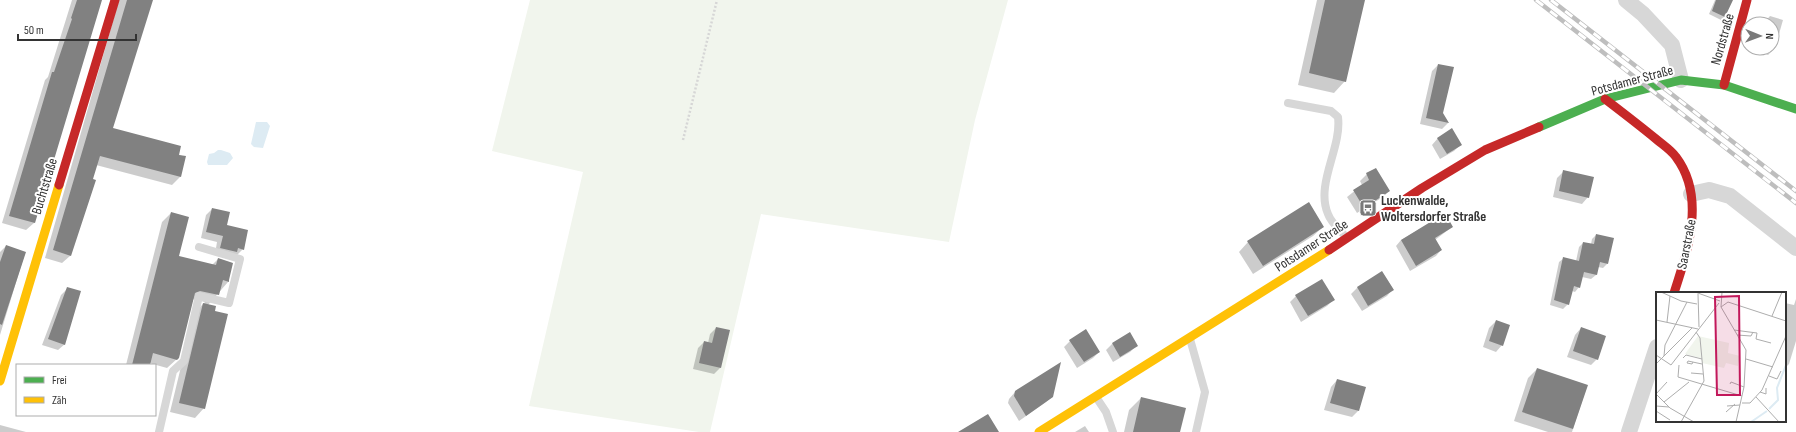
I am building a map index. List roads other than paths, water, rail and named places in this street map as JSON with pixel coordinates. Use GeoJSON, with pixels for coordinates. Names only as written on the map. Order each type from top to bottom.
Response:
{"type":"FeatureCollection","features":[{"type":"Feature","properties":{"kind":"street","name":"Buchtstraße"},"geometry":{"type":"LineString","coordinates":[[0,381],[115,0]]}},
{"type":"Feature","properties":{"kind":"street"},"geometry":{"type":"LineString","coordinates":[[1626,0],[1643,14],[1672,45],[1681,80]]}},
{"type":"Feature","properties":{"kind":"street","name":"Nordstraße"},"geometry":{"type":"LineString","coordinates":[[1724,85],[1747,0]]}},
{"type":"Feature","properties":{"kind":"street","name":"Potsdamer Straße"},"geometry":{"type":"LineString","coordinates":[[1039,432],[1347,239],[1422,188],[1485,150],[1605,99],[1681,80],[1724,85],[1796,109]]}},
{"type":"Feature","properties":{"kind":"street","name":"Saarstraße"},"geometry":{"type":"LineString","coordinates":[[1605,99],[1673,153],[1682,165],[1686,174],[1691,194],[1692,223],[1690,240],[1674,292]]}},
{"type":"Feature","properties":{"kind":"street"},"geometry":{"type":"LineString","coordinates":[[1691,194],[1709,190],[1730,196],[1796,248]]}},
{"type":"Feature","properties":{"kind":"street"},"geometry":{"type":"LineString","coordinates":[[1629,432],[1656,350]]}},
{"type":"Feature","properties":{"kind":"lane"},"geometry":{"type":"LineString","coordinates":[[1288,103],[1331,111],[1338,117],[1339,127],[1326,182],[1325,204],[1328,215],[1347,239]]}},
{"type":"Feature","properties":{"kind":"lane"},"geometry":{"type":"LineString","coordinates":[[159,432],[174,371],[184,361],[199,296],[230,303],[240,259],[199,247]]}},
{"type":"Feature","properties":{"kind":"lane"},"geometry":{"type":"LineString","coordinates":[[1190,338],[1204,392],[1196,432]]}},
{"type":"Feature","properties":{"kind":"lane"},"geometry":{"type":"LineString","coordinates":[[1096,397],[1106,412],[1113,432]]}},
{"type":"Feature","properties":{"kind":"railway"},"geometry":{"type":"LineString","coordinates":[[1536,0],[1796,203]]}},
{"type":"Feature","properties":{"kind":"railway"},"geometry":{"type":"LineString","coordinates":[[1551,0],[1796,191]]}},
{"type":"Feature","properties":{"kind":"place","name":"Luckenwalde, Woltersdorfer Straße"},"geometry":{"type":"Point","coordinates":[1368,208]}}]}
